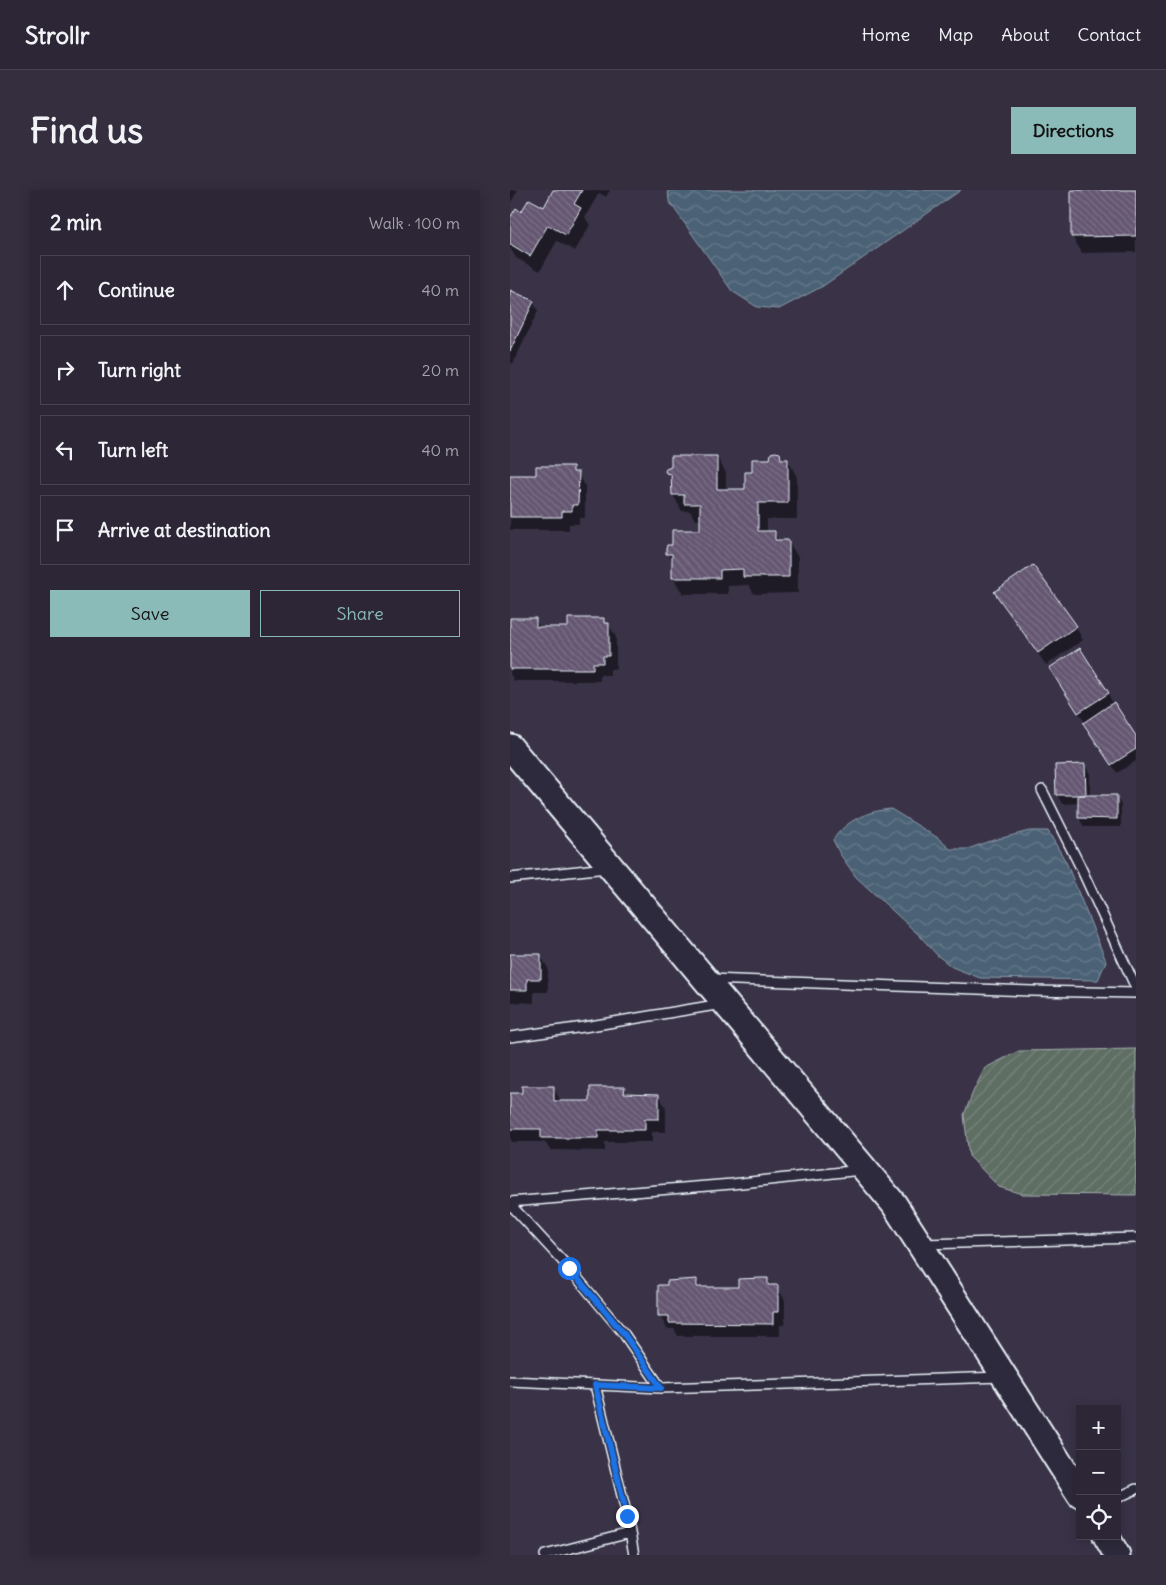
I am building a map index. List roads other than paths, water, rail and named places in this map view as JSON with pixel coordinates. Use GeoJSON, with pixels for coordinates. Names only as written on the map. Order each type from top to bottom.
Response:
{"type":"FeatureCollection","features":[{"type":"Feature","properties":{"kind":"street"},"geometry":{"type":"LineString","coordinates":[[510,747],[894,1204],[1076,1489]]}},
{"type":"Feature","properties":{"kind":"street"},"geometry":{"type":"LineString","coordinates":[[1108,1540],[1117,1555]]}},
{"type":"Feature","properties":{"kind":"lane"},"geometry":{"type":"LineString","coordinates":[[1042,790],[1081,868],[1136,988]]}},
{"type":"Feature","properties":{"kind":"lane"},"geometry":{"type":"LineString","coordinates":[[510,878],[611,867]]}},
{"type":"Feature","properties":{"kind":"lane"},"geometry":{"type":"LineString","coordinates":[[705,979],[1136,994]]}},
{"type":"Feature","properties":{"kind":"lane"},"geometry":{"type":"LineString","coordinates":[[510,1037],[726,1004]]}},
{"type":"Feature","properties":{"kind":"lane"},"geometry":{"type":"LineString","coordinates":[[510,1203],[732,1184],[865,1170]]}},
{"type":"Feature","properties":{"kind":"lane"},"geometry":{"type":"LineString","coordinates":[[510,1203],[569,1268],[624,1334],[661,1388]]}},
{"type":"Feature","properties":{"kind":"lane"},"geometry":{"type":"LineString","coordinates":[[920,1244],[1136,1238]]}},
{"type":"Feature","properties":{"kind":"lane"},"geometry":{"type":"LineString","coordinates":[[510,1381],[661,1388],[1004,1377]]}},
{"type":"Feature","properties":{"kind":"lane"},"geometry":{"type":"LineString","coordinates":[[595,1385],[634,1555]]}},
{"type":"Feature","properties":{"kind":"lane"},"geometry":{"type":"LineString","coordinates":[[1121,1496],[1136,1489]]}},
{"type":"Feature","properties":{"kind":"lane"},"geometry":{"type":"LineString","coordinates":[[545,1555],[630,1533]]}},
{"type":"Feature","properties":{"kind":"water"},"geometry":{"type":"Polygon","coordinates":[[[668,190],[961,190],[823,286],[779,309],[757,307],[732,291],[669,201],[668,190]]]}},
{"type":"Feature","properties":{"kind":"water"},"geometry":{"type":"Polygon","coordinates":[[[891,809],[938,838],[950,849],[968,849],[1029,831],[1048,831],[1066,862],[1106,961],[1098,980],[980,978],[952,967],[937,955],[920,936],[856,877],[833,840],[844,827],[858,818],[866,814],[891,809]]]}}]}
